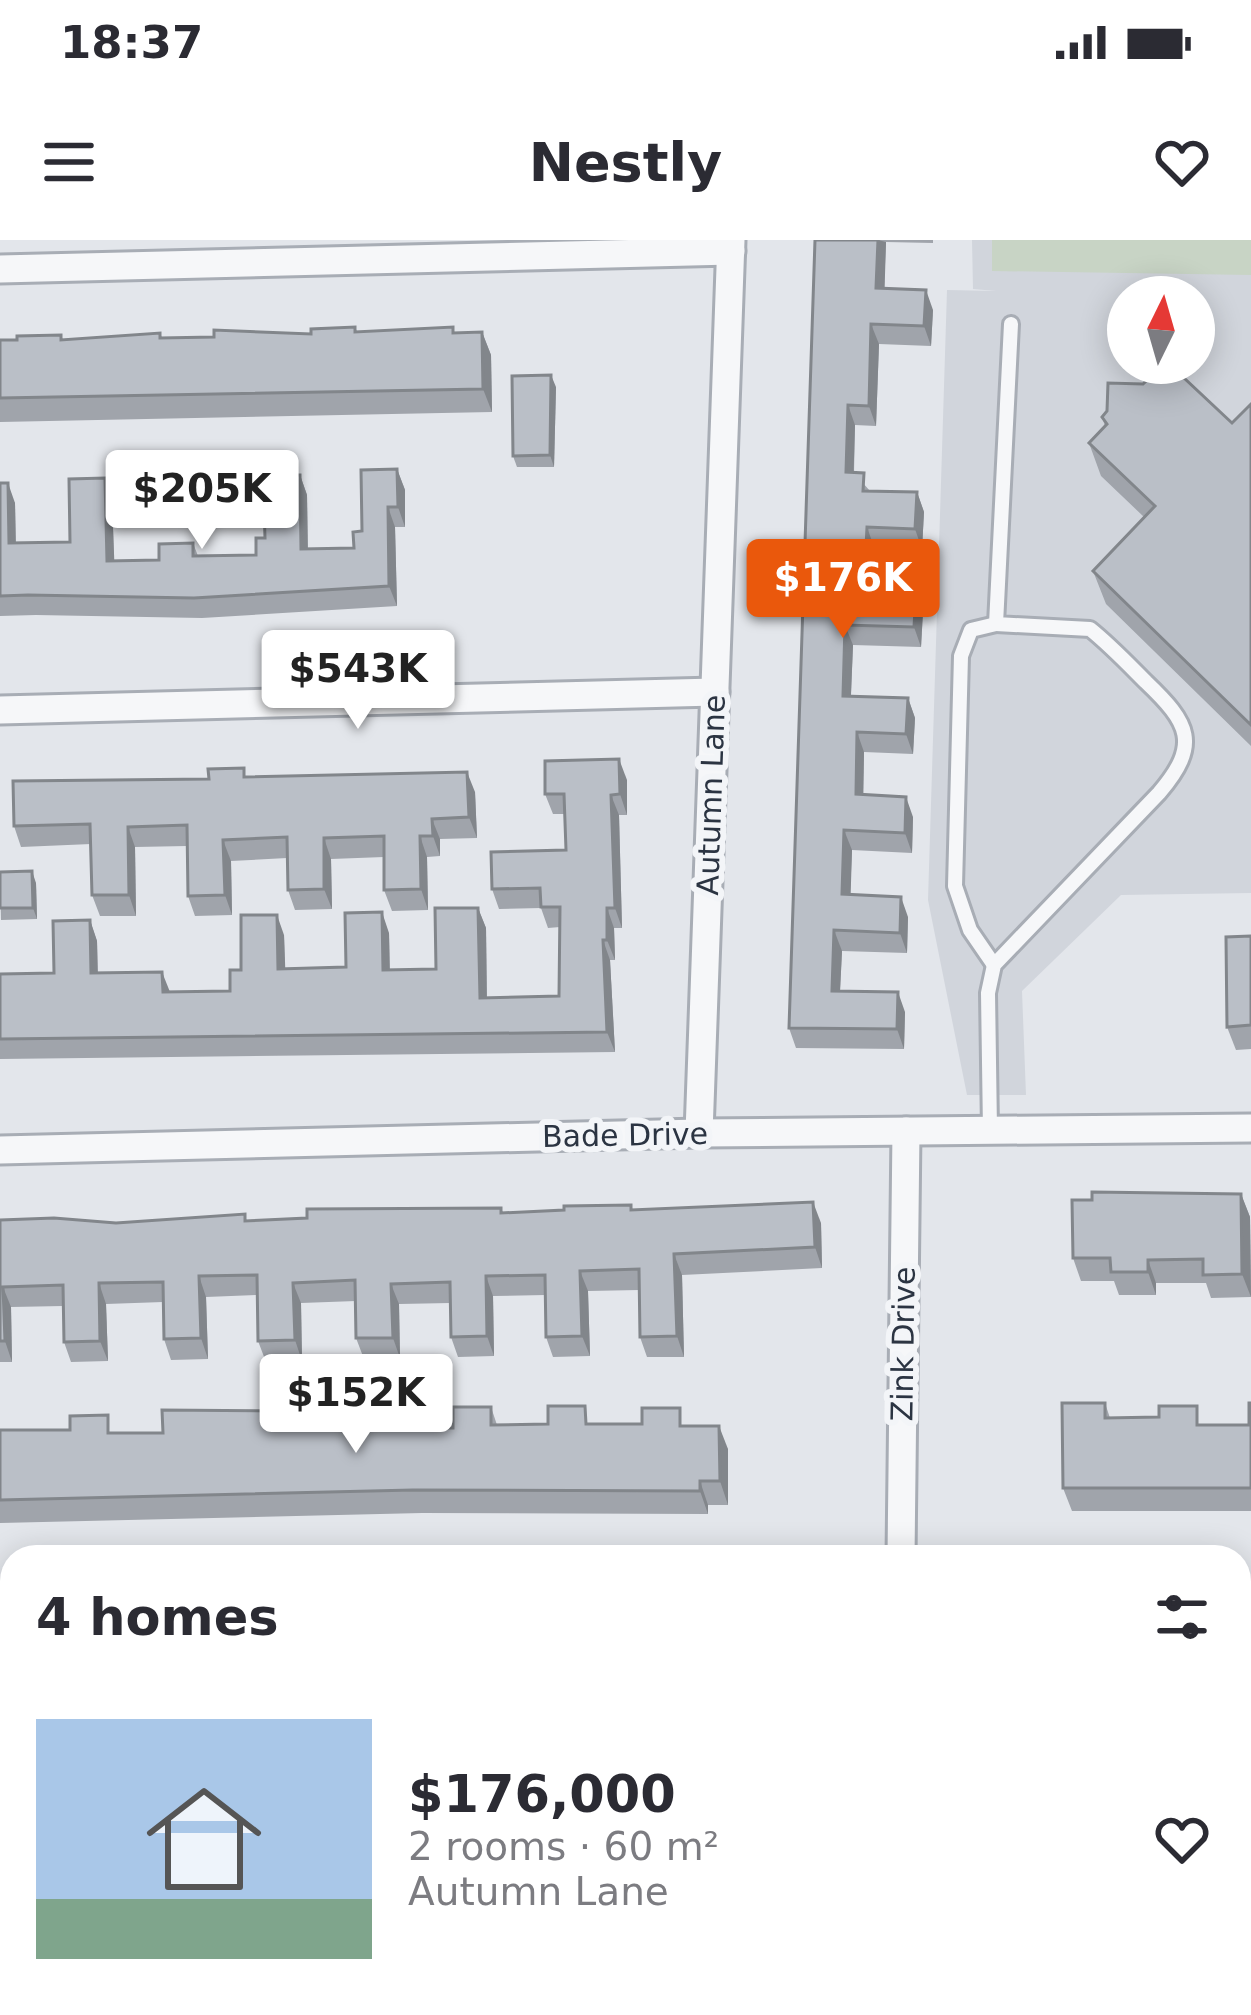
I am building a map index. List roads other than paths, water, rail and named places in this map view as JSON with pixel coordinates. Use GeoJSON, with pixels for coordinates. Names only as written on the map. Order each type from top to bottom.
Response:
{"type":"FeatureCollection","features":[{"type":"Feature","properties":{"kind":"street"},"geometry":{"type":"LineString","coordinates":[[0,269],[731,246]]}},
{"type":"Feature","properties":{"kind":"street","name":"Autumn Lane"},"geometry":{"type":"LineString","coordinates":[[699,1133],[731,246]]}},
{"type":"Feature","properties":{"kind":"street"},"geometry":{"type":"LineString","coordinates":[[0,710],[715,692]]}},
{"type":"Feature","properties":{"kind":"street","name":"Bade Drive"},"geometry":{"type":"LineString","coordinates":[[0,1150],[699,1133],[1251,1128]]}},
{"type":"Feature","properties":{"kind":"street","name":"Zink Drive"},"geometry":{"type":"LineString","coordinates":[[901,1545],[906,1131]]}},
{"type":"Feature","properties":{"kind":"lane"},"geometry":{"type":"LineString","coordinates":[[996,624],[1011,324]]}},
{"type":"Feature","properties":{"kind":"lane"},"geometry":{"type":"LineString","coordinates":[[990,1130],[988,993],[994,965],[1160,793],[1177,772],[1186,745],[1185,729],[1170,705],[1090,629],[996,624],[971,630],[961,656],[953,863],[959,907],[994,965]]}}]}
